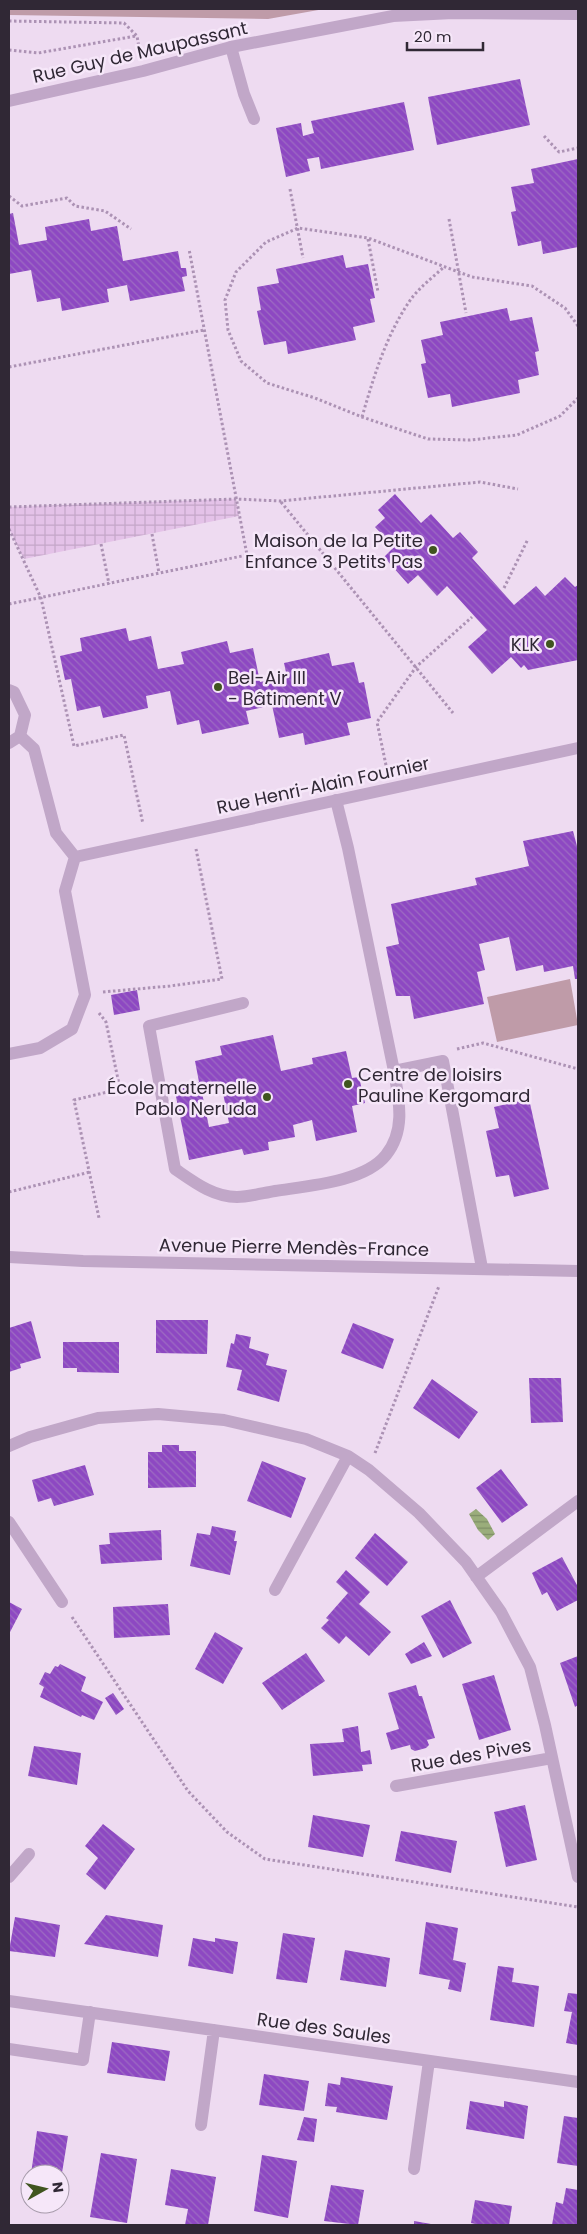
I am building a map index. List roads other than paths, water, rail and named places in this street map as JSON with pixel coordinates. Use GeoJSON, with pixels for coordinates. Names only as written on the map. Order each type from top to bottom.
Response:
{"type":"FeatureCollection","features":[{"type":"Feature","properties":{"kind":"street","name":"Rue Guy de Maupassant"},"geometry":{"type":"LineString","coordinates":[[9,101],[143,71],[231,47],[392,16],[453,13],[578,14]]}},
{"type":"Feature","properties":{"kind":"street"},"geometry":{"type":"LineString","coordinates":[[231,47],[244,94],[254,119]]}},
{"type":"Feature","properties":{"kind":"street"},"geometry":{"type":"LineString","coordinates":[[9,690],[14,692],[25,715],[20,736],[9,743]]}},
{"type":"Feature","properties":{"kind":"street"},"geometry":{"type":"LineString","coordinates":[[9,1054],[40,1048],[72,1029],[85,995],[65,891],[75,857],[56,833],[34,749],[20,736]]}},
{"type":"Feature","properties":{"kind":"street","name":"Rue Henri-Alain Fournier"},"geometry":{"type":"LineString","coordinates":[[75,857],[578,748]]}},
{"type":"Feature","properties":{"kind":"street"},"geometry":{"type":"LineString","coordinates":[[243,1004],[149,1026],[175,1170],[206,1191],[236,1197],[337,1180],[367,1170],[386,1156],[399,1131],[400,1105],[348,848],[336,800]]}},
{"type":"Feature","properties":{"kind":"street"},"geometry":{"type":"LineString","coordinates":[[394,1071],[443,1061],[482,1268]]}},
{"type":"Feature","properties":{"kind":"street","name":"Avenue Pierre Mendès-France"},"geometry":{"type":"LineString","coordinates":[[9,1257],[93,1261],[578,1271]]}},
{"type":"Feature","properties":{"kind":"street","name":"Rue des Pives"},"geometry":{"type":"LineString","coordinates":[[9,1446],[30,1437],[98,1418],[158,1414],[224,1420],[306,1438],[348,1456],[369,1470],[419,1512],[466,1562],[501,1612],[530,1667],[578,1877]]}},
{"type":"Feature","properties":{"kind":"street"},"geometry":{"type":"LineString","coordinates":[[275,1590],[348,1456]]}},
{"type":"Feature","properties":{"kind":"street"},"geometry":{"type":"LineString","coordinates":[[476,1577],[578,1501]]}},
{"type":"Feature","properties":{"kind":"street"},"geometry":{"type":"LineString","coordinates":[[9,1522],[62,1602]]}},
{"type":"Feature","properties":{"kind":"street","name":"Rue des Pives"},"geometry":{"type":"LineString","coordinates":[[396,1786],[552,1758]]}},
{"type":"Feature","properties":{"kind":"street"},"geometry":{"type":"LineString","coordinates":[[9,1877],[29,1854]]}},
{"type":"Feature","properties":{"kind":"street","name":"Rue des Saules"},"geometry":{"type":"LineString","coordinates":[[9,2001],[578,2082]]}},
{"type":"Feature","properties":{"kind":"street"},"geometry":{"type":"LineString","coordinates":[[9,2050],[83,2060],[90,2012]]}},
{"type":"Feature","properties":{"kind":"street"},"geometry":{"type":"LineString","coordinates":[[201,2125],[214,2030]]}},
{"type":"Feature","properties":{"kind":"street"},"geometry":{"type":"LineString","coordinates":[[414,2169],[429,2061]]}},
{"type":"Feature","properties":{"kind":"place","name":"Maison de la Petite Enfance 3 Petits Pas"},"geometry":{"type":"Point","coordinates":[433,550]}},
{"type":"Feature","properties":{"kind":"place","name":"KLK"},"geometry":{"type":"Point","coordinates":[550,644]}},
{"type":"Feature","properties":{"kind":"place","name":"Bel-Air III - Bâtiment V"},"geometry":{"type":"Point","coordinates":[218,687]}},
{"type":"Feature","properties":{"kind":"place","name":"Centre de loisirs Pauline Kergomard"},"geometry":{"type":"Point","coordinates":[348,1084]}},
{"type":"Feature","properties":{"kind":"place","name":"École maternelle Pablo Neruda"},"geometry":{"type":"Point","coordinates":[267,1097]}}]}
